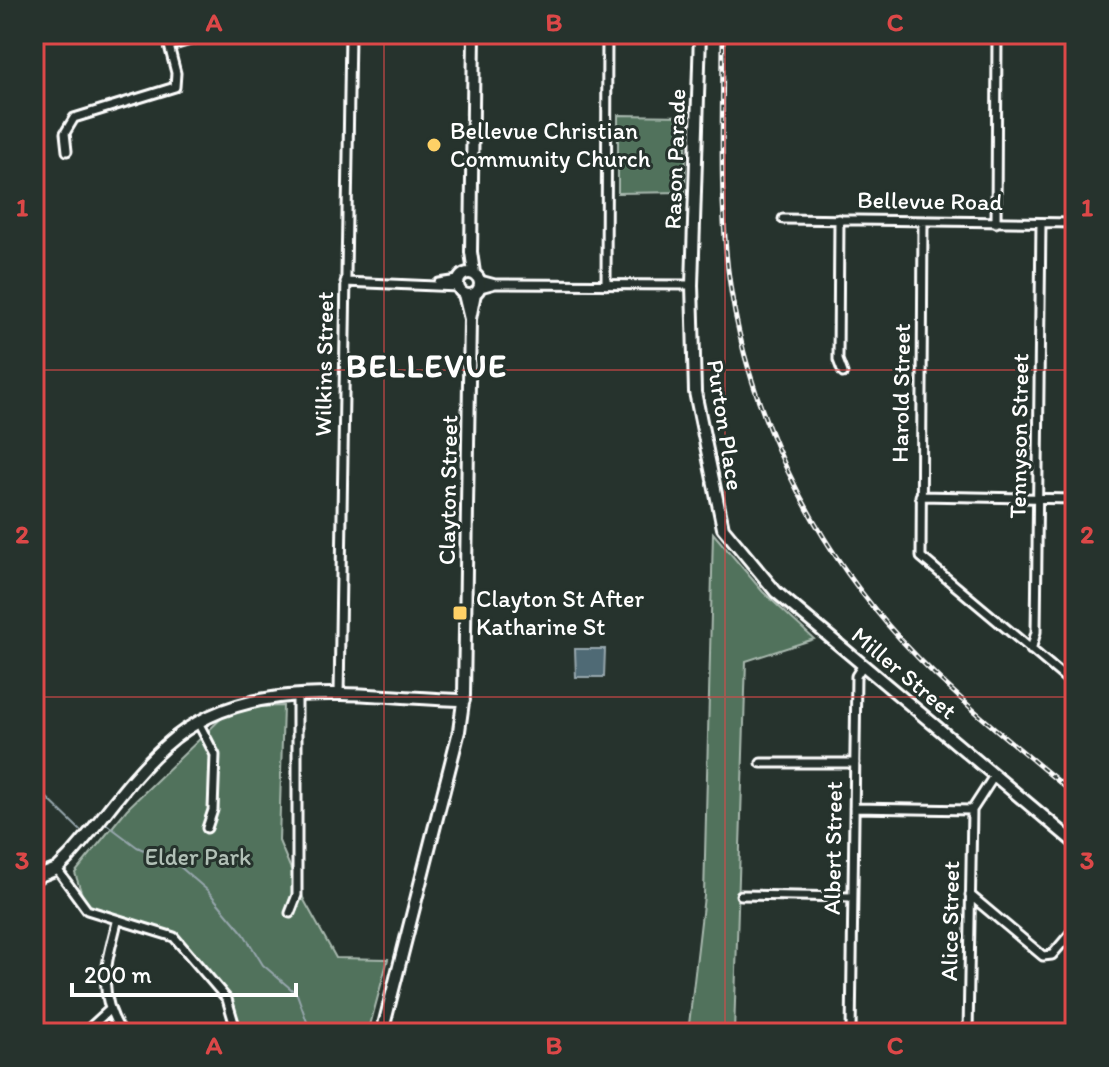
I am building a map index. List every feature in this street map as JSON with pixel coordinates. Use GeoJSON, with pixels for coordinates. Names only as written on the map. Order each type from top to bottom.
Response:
{"type":"FeatureCollection","features":[{"type":"Feature","properties":{"kind":"main road","name":"Rason Parade"},"geometry":{"type":"LineString","coordinates":[[692,285],[700,34]]}},
{"type":"Feature","properties":{"kind":"main road","name":"Clayton Street"},"geometry":{"type":"LineString","coordinates":[[382,1033],[456,734],[462,698],[473,37]]}},
{"type":"Feature","properties":{"kind":"main road","name":"Purton Place"},"geometry":{"type":"LineString","coordinates":[[692,285],[695,392],[721,522]]}},
{"type":"Feature","properties":{"kind":"main road","name":"Miller Street"},"geometry":{"type":"LineString","coordinates":[[721,522],[737,548],[776,592],[1075,843]]}},
{"type":"Feature","properties":{"kind":"main road"},"geometry":{"type":"LineString","coordinates":[[34,878],[57,869],[168,743],[199,724],[246,703],[297,696],[339,695],[462,698]]}},
{"type":"Feature","properties":{"kind":"street"},"geometry":{"type":"LineString","coordinates":[[168,40],[194,34]]}},
{"type":"Feature","properties":{"kind":"street"},"geometry":{"type":"LineString","coordinates":[[168,40],[211,34]]}},
{"type":"Feature","properties":{"kind":"street","name":"Wilkins Street"},"geometry":{"type":"LineString","coordinates":[[339,695],[350,34]]}},
{"type":"Feature","properties":{"kind":"street"},"geometry":{"type":"LineString","coordinates":[[606,285],[607,34]]}},
{"type":"Feature","properties":{"kind":"street"},"geometry":{"type":"LineString","coordinates":[[996,223],[997,34]]}},
{"type":"Feature","properties":{"kind":"street"},"geometry":{"type":"LineString","coordinates":[[67,151],[65,133],[74,118],[172,91],[176,73],[168,40]]}},
{"type":"Feature","properties":{"kind":"street","name":"Bellevue Road"},"geometry":{"type":"LineString","coordinates":[[783,219],[1075,223]]}},
{"type":"Feature","properties":{"kind":"street"},"geometry":{"type":"LineString","coordinates":[[839,219],[838,360],[843,373]]}},
{"type":"Feature","properties":{"kind":"street","name":"Harold Street"},"geometry":{"type":"LineString","coordinates":[[923,221],[920,555],[926,564],[1031,650]]}},
{"type":"Feature","properties":{"kind":"street","name":"Tennyson Street"},"geometry":{"type":"LineString","coordinates":[[1031,650],[1036,632],[1041,223]]}},
{"type":"Feature","properties":{"kind":"street"},"geometry":{"type":"LineString","coordinates":[[345,282],[692,285]]}},
{"type":"Feature","properties":{"kind":"street"},"geometry":{"type":"LineString","coordinates":[[920,496],[1075,499]]}},
{"type":"Feature","properties":{"kind":"street"},"geometry":{"type":"LineString","coordinates":[[1031,650],[1075,686]]}},
{"type":"Feature","properties":{"kind":"street","name":"Albert Street"},"geometry":{"type":"LineString","coordinates":[[851,1033],[856,676],[863,665]]}},
{"type":"Feature","properties":{"kind":"street"},"geometry":{"type":"LineString","coordinates":[[290,913],[297,895],[297,696]]}},
{"type":"Feature","properties":{"kind":"street"},"geometry":{"type":"LineString","coordinates":[[199,724],[215,755],[213,810],[207,828]]}},
{"type":"Feature","properties":{"kind":"street"},"geometry":{"type":"LineString","coordinates":[[761,763],[855,763]]}},
{"type":"Feature","properties":{"kind":"street"},"geometry":{"type":"LineString","coordinates":[[854,808],[972,810],[994,776]]}},
{"type":"Feature","properties":{"kind":"street","name":"Alice Street"},"geometry":{"type":"LineString","coordinates":[[968,1033],[972,810]]}},
{"type":"Feature","properties":{"kind":"street"},"geometry":{"type":"LineString","coordinates":[[57,869],[87,910],[117,922],[174,937],[227,999],[237,1033]]}},
{"type":"Feature","properties":{"kind":"street"},"geometry":{"type":"LineString","coordinates":[[741,895],[852,897]]}},
{"type":"Feature","properties":{"kind":"street"},"geometry":{"type":"LineString","coordinates":[[970,895],[1043,956],[1052,955],[1075,928]]}},
{"type":"Feature","properties":{"kind":"street"},"geometry":{"type":"LineString","coordinates":[[117,922],[104,976],[108,1011],[122,1033]]}},
{"type":"Feature","properties":{"kind":"street"},"geometry":{"type":"LineString","coordinates":[[84,1033],[108,1011]]}},
{"type":"Feature","properties":{"kind":"green space"},"geometry":{"type":"Polygon","coordinates":[[[618,115],[687,116],[685,192],[618,193],[618,115]]]}},
{"type":"Feature","properties":{"kind":"green space"},"geometry":{"type":"Polygon","coordinates":[[[713,533],[763,592],[814,639],[746,661],[734,1033],[688,1033],[704,896],[713,533]]]}},
{"type":"Feature","properties":{"kind":"green space","name":"Elder Park"},"geometry":{"type":"Polygon","coordinates":[[[283,706],[279,841],[304,900],[336,958],[388,959],[368,1033],[236,1033],[227,999],[174,937],[87,910],[75,873],[127,809],[232,708],[283,706]]]}},
{"type":"Feature","properties":{"kind":"water"},"geometry":{"type":"Polygon","coordinates":[[[575,649],[605,649],[604,677],[576,677],[575,649]]]}},
{"type":"Feature","properties":{"kind":"waterway"},"geometry":{"type":"LineString","coordinates":[[34,795],[43,794],[80,830]]}},
{"type":"Feature","properties":{"kind":"waterway"},"geometry":{"type":"LineString","coordinates":[[105,823],[137,847],[178,865],[207,890],[244,934],[263,965],[297,994],[311,1033]]}},
{"type":"Feature","properties":{"kind":"railway"},"geometry":{"type":"LineString","coordinates":[[723,34],[722,182],[728,270],[749,372],[787,470],[839,561],[869,603],[903,642],[965,702],[1075,795]]}},
{"type":"Feature","properties":{"kind":"place","name":"Bellevue Christian Community Church"},"geometry":{"type":"Point","coordinates":[434,145]}},
{"type":"Feature","properties":{"kind":"place","name":"Clayton St After Katharine St"},"geometry":{"type":"Point","coordinates":[460,613]}},
{"type":"Feature","properties":{"kind":"district","name":"BELLEVUE"},"geometry":{"type":"Point","coordinates":[427,366]}}]}
